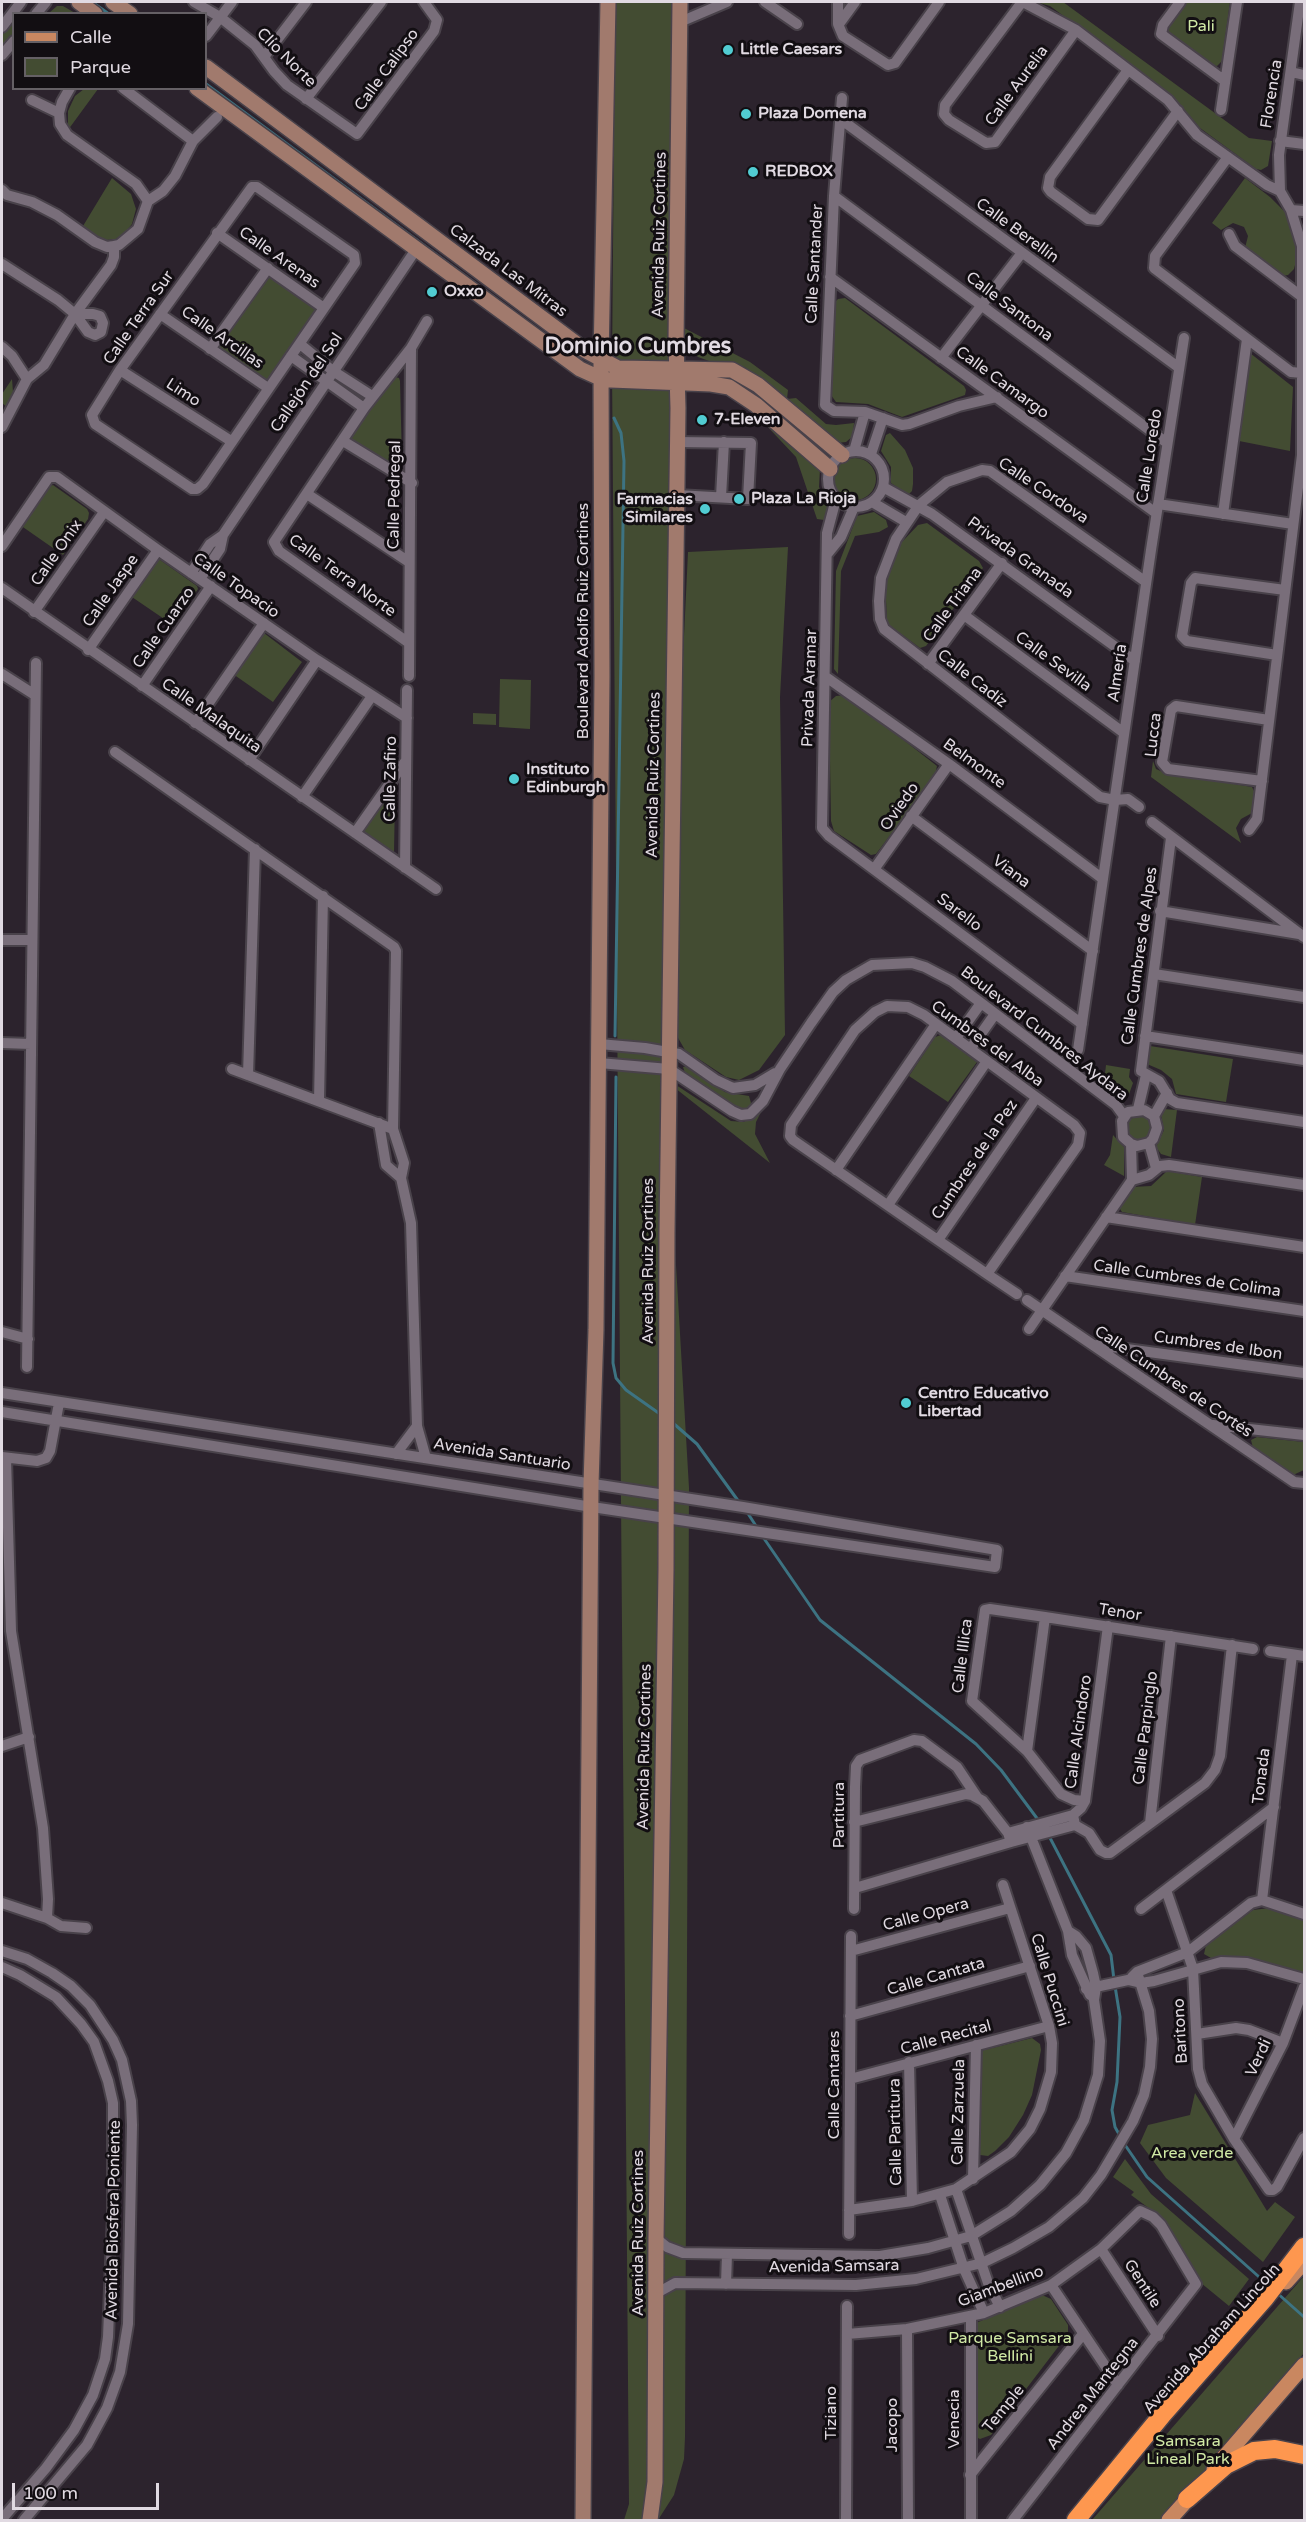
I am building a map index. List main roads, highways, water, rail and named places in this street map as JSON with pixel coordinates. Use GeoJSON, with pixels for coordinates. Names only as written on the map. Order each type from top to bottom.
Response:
{"type":"FeatureCollection","features":[{"type":"Feature","properties":{"kind":"highway"},"geometry":{"type":"LineString","coordinates":[[1076,2520],[1162,2414],[1278,2282],[1305,2247]]}},
{"type":"Feature","properties":{"kind":"highway"},"geometry":{"type":"LineString","coordinates":[[1188,2499],[1226,2465],[1254,2451],[1275,2449],[1305,2455]]}},
{"type":"Feature","properties":{"kind":"main road"},"geometry":{"type":"LineString","coordinates":[[79,2],[92,12]]}},
{"type":"Feature","properties":{"kind":"main road"},"geometry":{"type":"LineString","coordinates":[[112,2],[127,12]]}},
{"type":"Feature","properties":{"kind":"main road"},"geometry":{"type":"LineString","coordinates":[[602,379],[608,2]]}},
{"type":"Feature","properties":{"kind":"main road","name":"Avenida Ruiz Cortines"},"geometry":{"type":"LineString","coordinates":[[650,2520],[655,2482],[678,408],[676,342],[680,2]]}},
{"type":"Feature","properties":{"kind":"main road","name":"Calzada Las Mitras"},"geometry":{"type":"LineString","coordinates":[[207,68],[566,338],[618,368],[677,376],[738,391],[830,469]]}},
{"type":"Feature","properties":{"kind":"main road","name":"Calzada Las Mitras"},"geometry":{"type":"LineString","coordinates":[[200,90],[580,369],[602,379],[677,376],[704,369],[732,370],[767,392],[805,424],[848,453]]}},
{"type":"Feature","properties":{"kind":"main road"},"geometry":{"type":"LineString","coordinates":[[676,342],[704,369],[705,384],[678,408]]}},
{"type":"Feature","properties":{"kind":"main road","name":"Boulevard Adolfo Ruiz Cortines"},"geometry":{"type":"LineString","coordinates":[[583,2520],[591,1484],[596,1330],[599,1044],[602,379]]}},
{"type":"Feature","properties":{"kind":"main road"},"geometry":{"type":"LineString","coordinates":[[756,405],[767,392]]}},
{"type":"Feature","properties":{"kind":"main road"},"geometry":{"type":"LineString","coordinates":[[793,437],[805,424]]}},
{"type":"Feature","properties":{"kind":"main road","name":"Avenida Abraham Lincoln"},"geometry":{"type":"LineString","coordinates":[[1076,2520],[1305,2262]]}},
{"type":"Feature","properties":{"kind":"main road"},"geometry":{"type":"LineString","coordinates":[[1169,2520],[1305,2365]]}},
{"type":"Feature","properties":{"kind":"waterway"},"geometry":{"type":"LineString","coordinates":[[92,2],[106,12]]}},
{"type":"Feature","properties":{"kind":"waterway"},"geometry":{"type":"LineString","coordinates":[[207,85],[583,363]]}},
{"type":"Feature","properties":{"kind":"waterway"},"geometry":{"type":"LineString","coordinates":[[614,418],[621,433],[624,461],[615,1036]]}},
{"type":"Feature","properties":{"kind":"waterway"},"geometry":{"type":"LineString","coordinates":[[616,1077],[613,1363],[616,1378],[626,1390],[660,1414]]}},
{"type":"Feature","properties":{"kind":"waterway"},"geometry":{"type":"LineString","coordinates":[[673,1423],[697,1444],[739,1502]]}},
{"type":"Feature","properties":{"kind":"waterway"},"geometry":{"type":"LineString","coordinates":[[747,1512],[756,1526]]}},
{"type":"Feature","properties":{"kind":"waterway"},"geometry":{"type":"LineString","coordinates":[[763,1537],[820,1620],[976,1744],[1001,1770],[1039,1821]]}},
{"type":"Feature","properties":{"kind":"waterway"},"geometry":{"type":"LineString","coordinates":[[1048,1834],[1111,1955],[1114,1980]]}},
{"type":"Feature","properties":{"kind":"waterway"},"geometry":{"type":"LineString","coordinates":[[1115,1986],[1120,2017],[1117,2082],[1112,2110],[1115,2127],[1120,2136]]}},
{"type":"Feature","properties":{"kind":"waterway"},"geometry":{"type":"LineString","coordinates":[[1123,2142],[1147,2177],[1267,2284]]}},
{"type":"Feature","properties":{"kind":"waterway"},"geometry":{"type":"LineString","coordinates":[[1276,2292],[1304,2317]]}},
{"type":"Feature","properties":{"kind":"place","name":"Little Caesars"},"geometry":{"type":"Point","coordinates":[728,50]}},
{"type":"Feature","properties":{"kind":"place","name":"Plaza Domena"},"geometry":{"type":"Point","coordinates":[746,114]}},
{"type":"Feature","properties":{"kind":"place","name":"REDBOX"},"geometry":{"type":"Point","coordinates":[753,172]}},
{"type":"Feature","properties":{"kind":"place","name":"Oxxo"},"geometry":{"type":"Point","coordinates":[432,292]}},
{"type":"Feature","properties":{"kind":"place","name":"7-Eleven"},"geometry":{"type":"Point","coordinates":[702,420]}},
{"type":"Feature","properties":{"kind":"place","name":"Plaza La Rioja"},"geometry":{"type":"Point","coordinates":[739,499]}},
{"type":"Feature","properties":{"kind":"place","name":"Farmacias Similares"},"geometry":{"type":"Point","coordinates":[705,509]}},
{"type":"Feature","properties":{"kind":"place","name":"Instituto Edinburgh"},"geometry":{"type":"Point","coordinates":[514,779]}},
{"type":"Feature","properties":{"kind":"place","name":"Centro Educativo Libertad"},"geometry":{"type":"Point","coordinates":[906,1403]}},
{"type":"Feature","properties":{"kind":"district","name":"Dominio Cumbres"},"geometry":{"type":"Point","coordinates":[638,347]}},
{"type":"Feature","properties":{"kind":"park label","name":"Pali"},"geometry":{"type":"Point","coordinates":[1201,27]}},
{"type":"Feature","properties":{"kind":"park label","name":"Area verde"},"geometry":{"type":"Point","coordinates":[1192,2154]}},
{"type":"Feature","properties":{"kind":"park label","name":"Parque Samsara Bellini"},"geometry":{"type":"Point","coordinates":[1010,2348]}},
{"type":"Feature","properties":{"kind":"park label","name":"Samsara Lineal Park"},"geometry":{"type":"Point","coordinates":[1188,2451]}}]}
